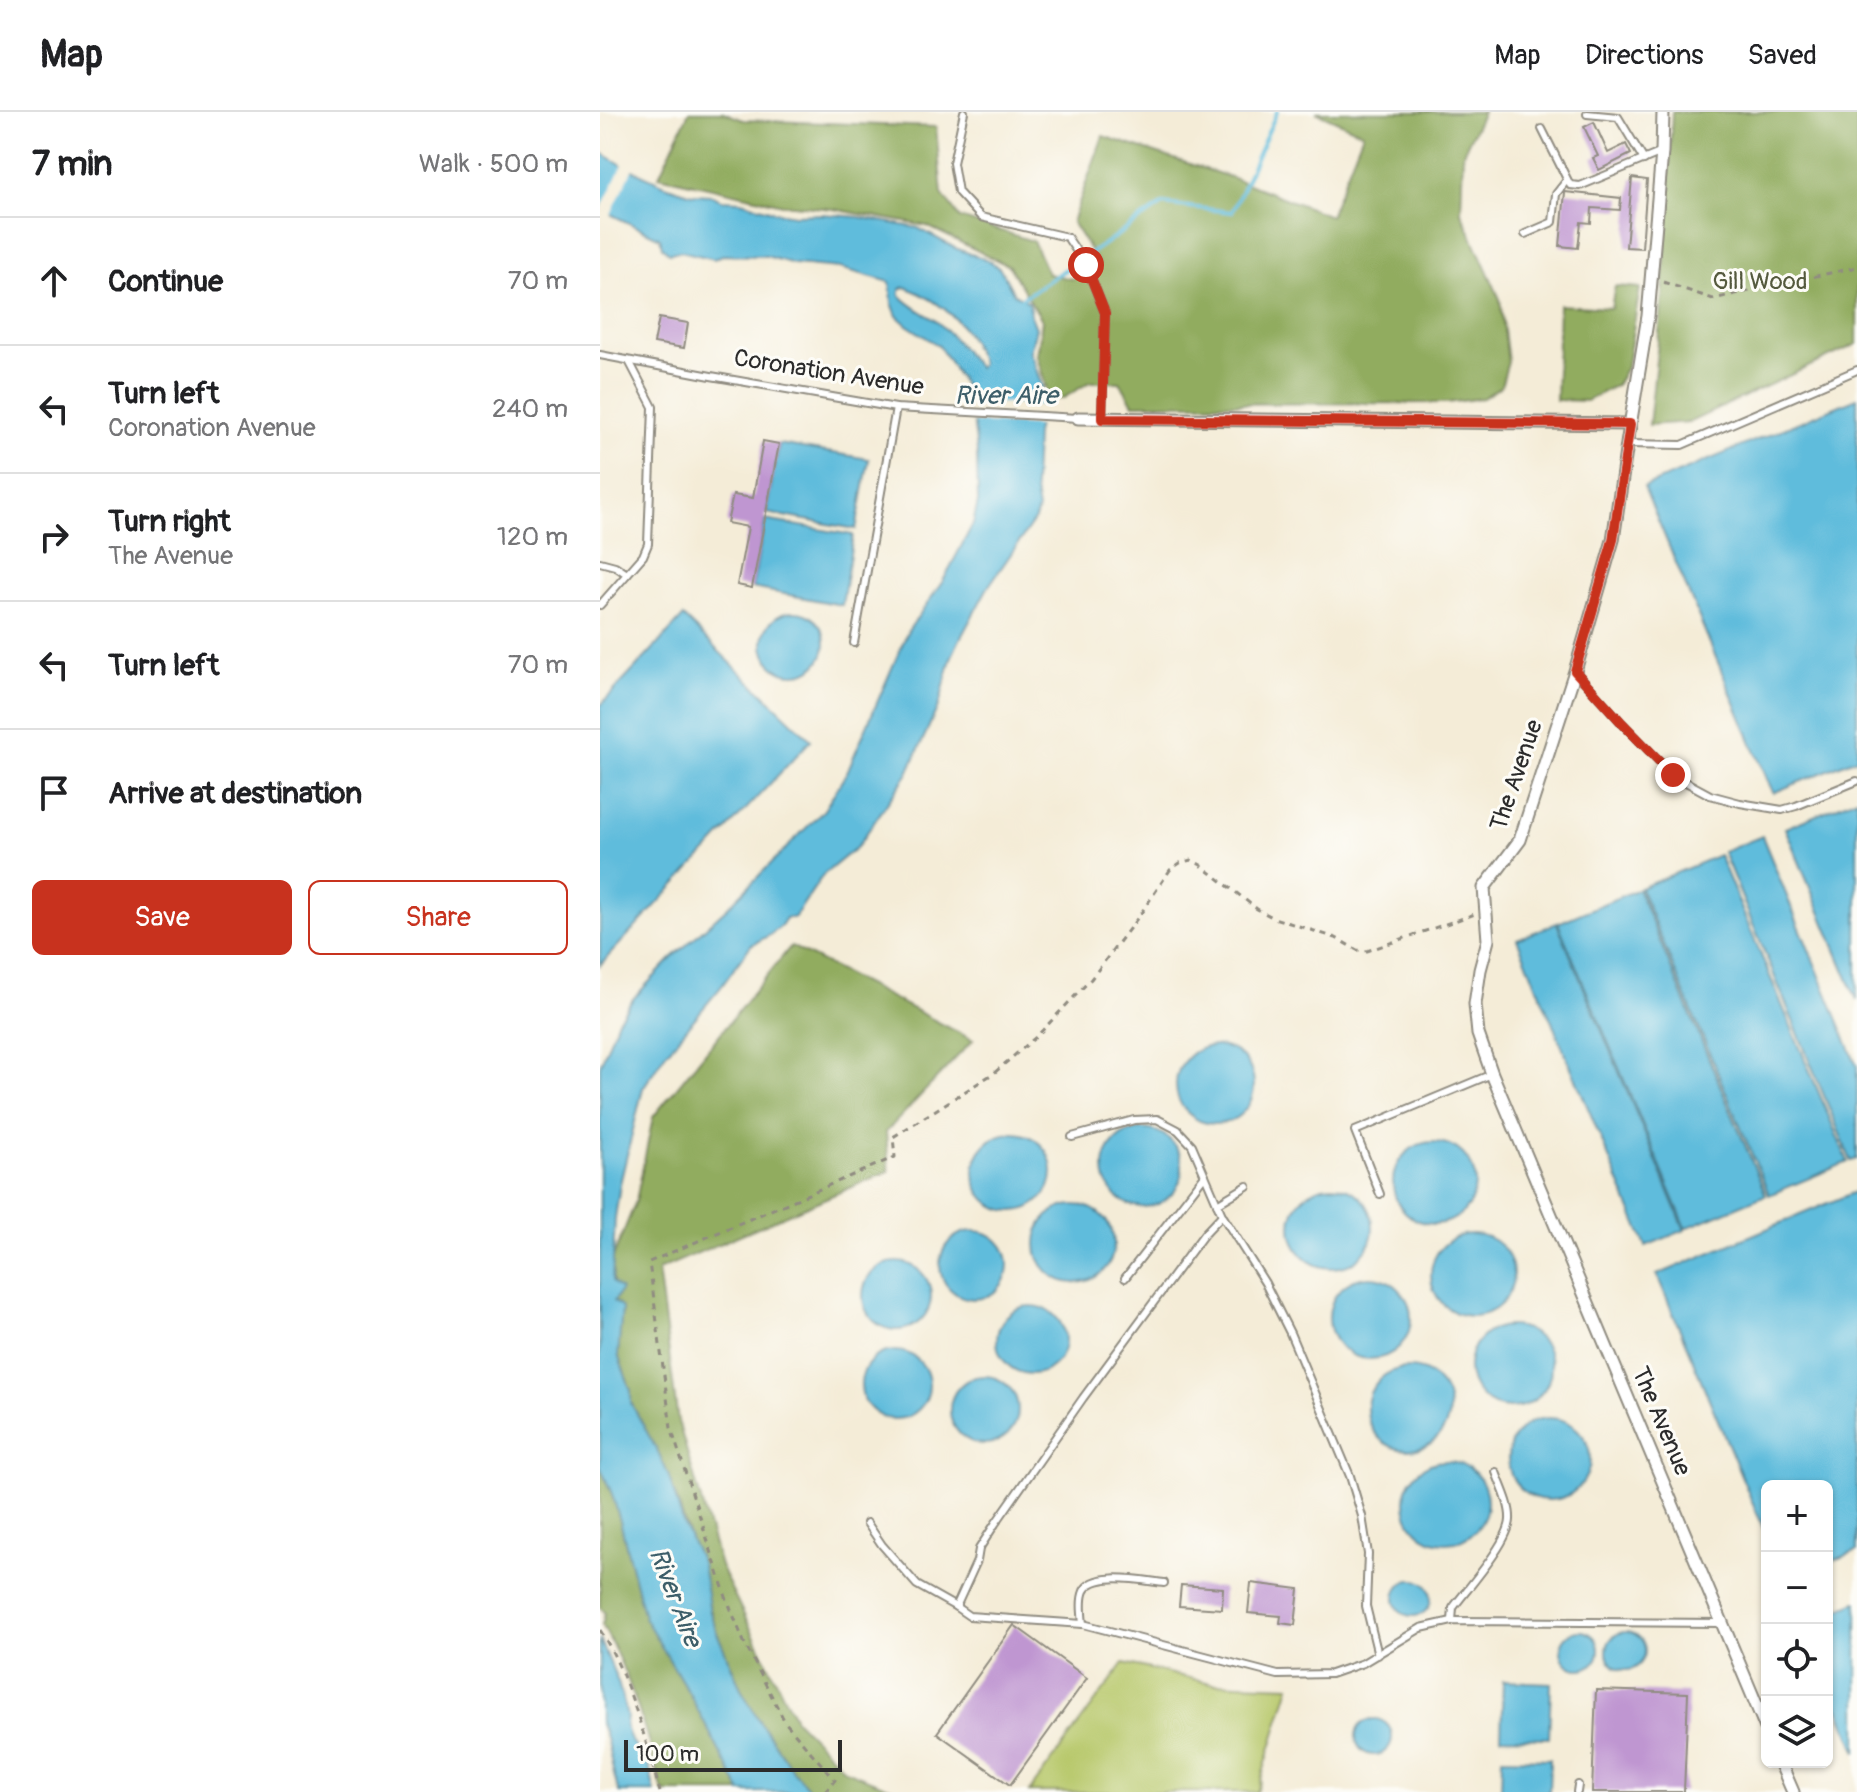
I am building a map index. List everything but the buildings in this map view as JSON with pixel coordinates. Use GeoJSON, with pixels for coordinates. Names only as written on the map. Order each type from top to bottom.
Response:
{"type":"FeatureCollection","features":[{"type":"Feature","properties":{"kind":"street","name":"The Avenue"},"geometry":{"type":"LineString","coordinates":[[1663,112],[1648,316],[1613,540],[1575,671],[1520,840],[1484,888],[1488,940],[1475,1004],[1478,1034],[1492,1074],[1761,1716]]}},
{"type":"Feature","properties":{"kind":"street","name":"Coronation Avenue"},"geometry":{"type":"LineString","coordinates":[[1078,418],[1630,424]]}},
{"type":"Feature","properties":{"kind":"street"},"geometry":{"type":"LineString","coordinates":[[1783,1768],[1793,1792]]}},
{"type":"Feature","properties":{"kind":"lane"},"geometry":{"type":"LineString","coordinates":[[964,112],[953,163],[958,192],[981,217],[1067,237],[1086,265],[1105,313],[1102,419]]}},
{"type":"Feature","properties":{"kind":"lane"},"geometry":{"type":"LineString","coordinates":[[1587,114],[1618,117],[1644,160]]}},
{"type":"Feature","properties":{"kind":"lane"},"geometry":{"type":"LineString","coordinates":[[1542,129],[1570,185],[1580,186],[1662,152]]}},
{"type":"Feature","properties":{"kind":"lane"},"geometry":{"type":"LineString","coordinates":[[1525,234],[1553,222],[1556,194],[1567,180]]}},
{"type":"Feature","properties":{"kind":"lane","name":"Coronation Avenue"},"geometry":{"type":"LineString","coordinates":[[600,355],[896,408],[1078,418]]}},
{"type":"Feature","properties":{"kind":"lane"},"geometry":{"type":"LineString","coordinates":[[600,605],[643,556],[648,544],[653,407],[629,361]]}},
{"type":"Feature","properties":{"kind":"lane"},"geometry":{"type":"LineString","coordinates":[[1627,444],[1682,445],[1857,370]]}},
{"type":"Feature","properties":{"kind":"lane"},"geometry":{"type":"LineString","coordinates":[[854,643],[896,408]]}},
{"type":"Feature","properties":{"kind":"lane"},"geometry":{"type":"LineString","coordinates":[[600,562],[615,566],[627,574]]}},
{"type":"Feature","properties":{"kind":"lane"},"geometry":{"type":"LineString","coordinates":[[1575,671],[1673,775],[1710,795],[1782,810],[1857,781]]}},
{"type":"Feature","properties":{"kind":"lane"},"geometry":{"type":"LineString","coordinates":[[1380,1194],[1355,1131],[1492,1074]]}},
{"type":"Feature","properties":{"kind":"lane"},"geometry":{"type":"LineString","coordinates":[[1072,1137],[1134,1120],[1157,1119],[1178,1130],[1192,1145],[1222,1215],[1278,1308],[1350,1476],[1362,1516],[1368,1554],[1366,1606],[1378,1655]]}},
{"type":"Feature","properties":{"kind":"lane"},"geometry":{"type":"LineString","coordinates":[[1125,1278],[1205,1175]]}},
{"type":"Feature","properties":{"kind":"lane"},"geometry":{"type":"LineString","coordinates":[[1217,1204],[1247,1186]]}},
{"type":"Feature","properties":{"kind":"lane"},"geometry":{"type":"LineString","coordinates":[[956,1607],[977,1561],[979,1549],[995,1524],[1185,1259],[1222,1215]]}},
{"type":"Feature","properties":{"kind":"lane"},"geometry":{"type":"LineString","coordinates":[[1452,1621],[1453,1608],[1505,1538],[1511,1520],[1496,1472]]}},
{"type":"Feature","properties":{"kind":"lane"},"geometry":{"type":"LineString","coordinates":[[867,1523],[917,1585],[969,1616],[1083,1624],[1278,1675],[1331,1674],[1363,1663],[1421,1628],[1452,1621],[1722,1623]]}},
{"type":"Feature","properties":{"kind":"lane"},"geometry":{"type":"LineString","coordinates":[[1083,1624],[1084,1591],[1092,1582],[1104,1578],[1164,1583]]}},
{"type":"Feature","properties":{"kind":"path"},"geometry":{"type":"LineString","coordinates":[[1652,278],[1713,299],[1857,267]]}},
{"type":"Feature","properties":{"kind":"path"},"geometry":{"type":"LineString","coordinates":[[825,1792],[835,1780],[785,1722],[744,1642],[726,1597],[671,1428],[649,1262],[895,1157],[893,1137],[994,1073],[1037,1036],[1091,979],[1170,870],[1180,863],[1191,860],[1201,865],[1257,909],[1274,918],[1336,938],[1357,950],[1367,951],[1485,910]]}},
{"type":"Feature","properties":{"kind":"path"},"geometry":{"type":"LineString","coordinates":[[600,1630],[618,1662],[660,1792]]}},
{"type":"Feature","properties":{"kind":"green space"},"geometry":{"type":"Polygon","coordinates":[[[689,112],[723,112],[743,120],[936,127],[942,194],[960,218],[1033,241],[1048,274],[1073,279],[1099,264],[1072,222],[1103,136],[1233,178],[1330,216],[1363,133],[1316,112],[1483,112],[1463,153],[1461,212],[1500,299],[1508,362],[1501,386],[1483,398],[1447,403],[1133,404],[1120,382],[1090,382],[1062,399],[1049,398],[1037,356],[1042,320],[1009,266],[927,226],[833,209],[783,204],[659,176],[689,112]]]}},
{"type":"Feature","properties":{"kind":"green space","name":"Gill Wood"},"geometry":{"type":"Polygon","coordinates":[[[1672,112],[1857,112],[1857,344],[1690,422],[1649,425],[1663,296],[1672,112]]]}},
{"type":"Feature","properties":{"kind":"green space"},"geometry":{"type":"Polygon","coordinates":[[[1615,286],[1640,288],[1627,366],[1616,385],[1587,401],[1556,400],[1559,305],[1611,308],[1615,286]]]}},
{"type":"Feature","properties":{"kind":"green space"},"geometry":{"type":"Polygon","coordinates":[[[791,946],[973,1040],[886,1132],[889,1171],[658,1270],[678,1421],[720,1566],[795,1719],[845,1770],[901,1792],[812,1792],[793,1771],[761,1724],[742,1691],[717,1633],[668,1474],[631,1403],[631,1391],[618,1355],[622,1308],[614,1301],[612,1260],[636,1201],[653,1117],[791,946]]]}},
{"type":"Feature","properties":{"kind":"green space"},"geometry":{"type":"Polygon","coordinates":[[[600,1466],[619,1517],[644,1617],[689,1693],[741,1792],[663,1792],[630,1685],[602,1625],[605,1613],[600,1608],[600,1466]]]}},
{"type":"Feature","properties":{"kind":"green space"},"geometry":{"type":"Polygon","coordinates":[[[1124,1663],[1211,1683],[1290,1686],[1257,1792],[1029,1792],[1124,1663]]]}},
{"type":"Feature","properties":{"kind":"water","name":"River Aire"},"geometry":{"type":"Polygon","coordinates":[[[600,152],[665,185],[692,194],[741,201],[795,215],[859,217],[918,228],[955,248],[990,261],[1001,270],[1014,294],[1029,302],[1036,328],[1030,352],[1042,386],[1042,404],[1036,434],[1034,485],[1038,510],[1035,519],[988,587],[960,639],[951,658],[940,702],[908,773],[857,847],[823,875],[794,918],[786,918],[770,935],[751,945],[721,987],[665,1054],[643,1088],[620,1184],[612,1282],[621,1290],[614,1301],[622,1308],[618,1355],[631,1391],[631,1403],[668,1474],[684,1526],[702,1564],[717,1633],[742,1691],[793,1771],[812,1792],[741,1792],[689,1693],[644,1617],[619,1517],[600,1466],[600,1066],[618,1020],[633,999],[824,810],[847,772],[908,631],[943,581],[973,524],[978,502],[977,452],[971,402],[939,346],[897,316],[890,282],[840,268],[794,264],[766,256],[722,255],[714,259],[681,251],[669,253],[662,247],[660,238],[600,209],[600,152]],[[905,287],[900,289],[900,295],[942,326],[978,368],[981,364],[976,350],[962,327],[942,307],[905,287]]]}},
{"type":"Feature","properties":{"kind":"water"},"geometry":{"type":"Polygon","coordinates":[[[1857,398],[1857,758],[1773,793],[1644,487],[1857,398]]]}},
{"type":"Feature","properties":{"kind":"water"},"geometry":{"type":"Polygon","coordinates":[[[779,444],[869,459],[856,529],[766,513],[779,444]]]}},
{"type":"Feature","properties":{"kind":"water"},"geometry":{"type":"Polygon","coordinates":[[[765,520],[853,535],[842,605],[752,588],[765,520]]]}},
{"type":"Feature","properties":{"kind":"water"},"geometry":{"type":"Polygon","coordinates":[[[788,612],[800,612],[816,621],[823,631],[823,655],[816,665],[800,674],[788,674],[768,660],[763,649],[763,637],[777,617],[788,612]]]}},
{"type":"Feature","properties":{"kind":"water"},"geometry":{"type":"Polygon","coordinates":[[[683,617],[811,740],[600,965],[600,706],[683,617]]]}},
{"type":"Feature","properties":{"kind":"water"},"geometry":{"type":"Polygon","coordinates":[[[1857,798],[1857,1000],[1785,828],[1857,798]]]}},
{"type":"Feature","properties":{"kind":"water"},"geometry":{"type":"Polygon","coordinates":[[[1762,836],[1857,1066],[1857,1159],[1851,1161],[1723,852],[1762,836]]]}},
{"type":"Feature","properties":{"kind":"water"},"geometry":{"type":"Polygon","coordinates":[[[1719,855],[1848,1162],[1769,1195],[1640,888],[1719,855]]]}},
{"type":"Feature","properties":{"kind":"water"},"geometry":{"type":"Polygon","coordinates":[[[1638,889],[1766,1195],[1686,1228],[1558,923],[1638,889]]]}},
{"type":"Feature","properties":{"kind":"water"},"geometry":{"type":"Polygon","coordinates":[[[1557,923],[1685,1230],[1646,1246],[1517,939],[1557,923]]]}},
{"type":"Feature","properties":{"kind":"water"},"geometry":{"type":"Polygon","coordinates":[[[1207,1046],[1223,1046],[1237,1052],[1248,1063],[1254,1085],[1248,1107],[1237,1118],[1223,1124],[1207,1124],[1193,1118],[1182,1107],[1176,1093],[1176,1077],[1182,1063],[1193,1052],[1207,1046]]]}},
{"type":"Feature","properties":{"kind":"water"},"geometry":{"type":"Polygon","coordinates":[[[1135,1129],[1151,1129],[1165,1135],[1176,1146],[1182,1168],[1176,1190],[1165,1201],[1151,1207],[1135,1207],[1121,1201],[1110,1190],[1104,1176],[1104,1160],[1110,1146],[1121,1135],[1135,1129]]]}},
{"type":"Feature","properties":{"kind":"water"},"geometry":{"type":"Polygon","coordinates":[[[1005,1133],[1021,1133],[1035,1139],[1046,1150],[1052,1172],[1046,1194],[1035,1205],[1021,1211],[1005,1211],[991,1205],[980,1194],[974,1180],[974,1164],[980,1150],[991,1139],[1005,1133]]]}},
{"type":"Feature","properties":{"kind":"water"},"geometry":{"type":"Polygon","coordinates":[[[1426,1142],[1442,1142],[1457,1149],[1468,1160],[1475,1183],[1472,1199],[1463,1212],[1442,1224],[1426,1224],[1411,1217],[1400,1206],[1393,1191],[1393,1175],[1400,1160],[1411,1149],[1426,1142]]]}},
{"type":"Feature","properties":{"kind":"water"},"geometry":{"type":"Polygon","coordinates":[[[1324,1186],[1340,1186],[1355,1193],[1366,1204],[1373,1227],[1370,1243],[1361,1256],[1340,1268],[1324,1268],[1309,1261],[1298,1250],[1291,1235],[1291,1219],[1298,1204],[1309,1193],[1324,1186]]]}},
{"type":"Feature","properties":{"kind":"water"},"geometry":{"type":"Polygon","coordinates":[[[1857,1191],[1857,1551],[1833,1561],[1833,1480],[1761,1480],[1761,1523],[1657,1275],[1857,1191]]]}},
{"type":"Feature","properties":{"kind":"water"},"geometry":{"type":"Polygon","coordinates":[[[1067,1205],[1083,1205],[1097,1211],[1108,1222],[1114,1244],[1108,1266],[1097,1277],[1083,1283],[1067,1283],[1053,1277],[1042,1266],[1036,1252],[1036,1236],[1042,1222],[1053,1211],[1067,1205]]]}},
{"type":"Feature","properties":{"kind":"water"},"geometry":{"type":"Polygon","coordinates":[[[974,1231],[998,1241],[1008,1265],[998,1289],[974,1299],[950,1289],[940,1265],[950,1241],[974,1231]]]}},
{"type":"Feature","properties":{"kind":"water"},"geometry":{"type":"Polygon","coordinates":[[[1464,1234],[1480,1234],[1495,1241],[1506,1252],[1513,1275],[1510,1291],[1501,1304],[1480,1316],[1464,1316],[1449,1309],[1438,1298],[1431,1283],[1431,1267],[1438,1252],[1449,1241],[1464,1234]]]}},
{"type":"Feature","properties":{"kind":"water"},"geometry":{"type":"Polygon","coordinates":[[[897,1262],[921,1272],[931,1296],[921,1320],[897,1330],[873,1320],[863,1296],[873,1272],[897,1262]]]}},
{"type":"Feature","properties":{"kind":"water"},"geometry":{"type":"Polygon","coordinates":[[[1362,1277],[1378,1277],[1393,1284],[1404,1295],[1411,1318],[1408,1334],[1399,1347],[1378,1359],[1362,1359],[1347,1352],[1336,1341],[1329,1326],[1329,1310],[1336,1295],[1347,1284],[1362,1277]]]}},
{"type":"Feature","properties":{"kind":"water"},"geometry":{"type":"Polygon","coordinates":[[[1031,1306],[1055,1316],[1065,1340],[1055,1364],[1031,1374],[1007,1364],[997,1340],[1007,1316],[1031,1306]]]}},
{"type":"Feature","properties":{"kind":"water"},"geometry":{"type":"Polygon","coordinates":[[[1502,1326],[1518,1326],[1533,1333],[1544,1344],[1551,1367],[1548,1383],[1539,1396],[1518,1408],[1502,1408],[1487,1401],[1476,1390],[1469,1375],[1469,1359],[1476,1344],[1487,1333],[1502,1326]]]}},
{"type":"Feature","properties":{"kind":"water"},"geometry":{"type":"Polygon","coordinates":[[[895,1351],[919,1361],[929,1385],[919,1409],[895,1419],[871,1409],[861,1385],[871,1361],[895,1351]]]}},
{"type":"Feature","properties":{"kind":"water"},"geometry":{"type":"Polygon","coordinates":[[[1400,1368],[1416,1368],[1431,1375],[1442,1386],[1449,1409],[1446,1425],[1437,1438],[1416,1450],[1400,1450],[1385,1443],[1374,1432],[1367,1417],[1367,1401],[1374,1386],[1385,1375],[1400,1368]]]}},
{"type":"Feature","properties":{"kind":"water"},"geometry":{"type":"Polygon","coordinates":[[[984,1376],[1008,1386],[1018,1410],[1008,1434],[984,1444],[960,1434],[950,1410],[960,1386],[984,1376]]]}},
{"type":"Feature","properties":{"kind":"water"},"geometry":{"type":"Polygon","coordinates":[[[1541,1418],[1557,1418],[1572,1425],[1583,1436],[1590,1459],[1587,1475],[1578,1488],[1557,1500],[1541,1500],[1526,1493],[1515,1482],[1508,1467],[1508,1451],[1515,1436],[1526,1425],[1541,1418]]]}},
{"type":"Feature","properties":{"kind":"water"},"geometry":{"type":"Polygon","coordinates":[[[1438,1461],[1454,1461],[1469,1468],[1480,1479],[1487,1502],[1484,1518],[1475,1531],[1454,1543],[1438,1543],[1423,1536],[1412,1525],[1405,1510],[1405,1494],[1412,1479],[1423,1468],[1438,1461]]]}},
{"type":"Feature","properties":{"kind":"water"},"geometry":{"type":"Polygon","coordinates":[[[1413,1580],[1425,1586],[1431,1598],[1425,1610],[1413,1616],[1401,1610],[1395,1598],[1401,1586],[1413,1580]]]}},
{"type":"Feature","properties":{"kind":"water"},"geometry":{"type":"Polygon","coordinates":[[[1857,1602],[1857,1752],[1833,1695],[1833,1612],[1857,1602]]]}},
{"type":"Feature","properties":{"kind":"water"},"geometry":{"type":"Polygon","coordinates":[[[1580,1631],[1594,1636],[1599,1650],[1594,1664],[1580,1669],[1566,1664],[1561,1650],[1566,1636],[1580,1631]]]}},
{"type":"Feature","properties":{"kind":"water"},"geometry":{"type":"Polygon","coordinates":[[[1626,1632],[1640,1637],[1645,1651],[1640,1665],[1626,1670],[1612,1665],[1607,1651],[1612,1637],[1626,1632]]]}},
{"type":"Feature","properties":{"kind":"water"},"geometry":{"type":"Polygon","coordinates":[[[600,1639],[618,1682],[631,1741],[649,1767],[655,1792],[619,1792],[600,1722],[600,1639]]]}},
{"type":"Feature","properties":{"kind":"water"},"geometry":{"type":"Polygon","coordinates":[[[1503,1681],[1551,1683],[1549,1738],[1501,1737],[1503,1681]]]}},
{"type":"Feature","properties":{"kind":"water"},"geometry":{"type":"Polygon","coordinates":[[[1374,1719],[1387,1724],[1392,1737],[1387,1750],[1374,1755],[1361,1750],[1356,1737],[1361,1724],[1374,1719]]]}},
{"type":"Feature","properties":{"kind":"water"},"geometry":{"type":"Polygon","coordinates":[[[1502,1758],[1550,1759],[1549,1792],[1501,1792],[1502,1758]]]}},
{"type":"Feature","properties":{"kind":"pier"},"geometry":{"type":"Polygon","coordinates":[[[624,161],[634,166],[609,218],[600,211],[624,161]]]}},
{"type":"Feature","properties":{"kind":"pier"},"geometry":{"type":"Polygon","coordinates":[[[966,401],[1046,405],[1042,426],[969,422],[966,401]]]}},
{"type":"Feature","properties":{"kind":"waterway"},"geometry":{"type":"LineString","coordinates":[[1088,255],[1163,204],[1232,212],[1277,112]]}},
{"type":"Feature","properties":{"kind":"waterway"},"geometry":{"type":"LineString","coordinates":[[1021,299],[1072,265]]}},
{"type":"Feature","properties":{"kind":"route"},"geometry":{"type":"LineString","coordinates":[[1086,265],[1105,313],[1102,419],[1630,424],[1613,540],[1575,671],[1673,775]]}}]}
